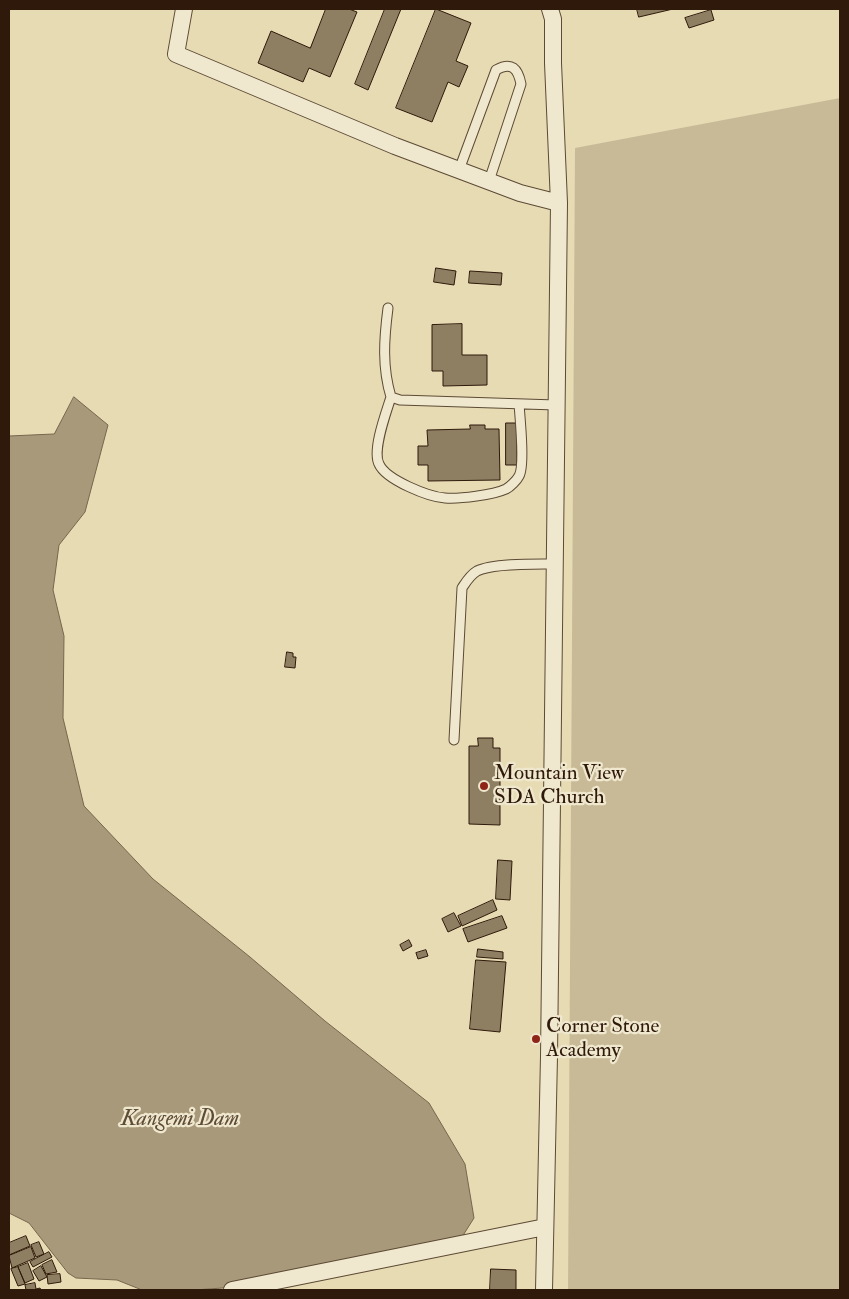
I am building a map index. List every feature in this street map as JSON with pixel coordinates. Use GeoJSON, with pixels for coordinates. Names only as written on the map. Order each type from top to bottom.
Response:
{"type":"FeatureCollection","features":[{"type":"Feature","properties":{"kind":"street"},"geometry":{"type":"LineString","coordinates":[[184,9],[176,54],[395,146],[520,193],[559,203]]}},
{"type":"Feature","properties":{"kind":"street"},"geometry":{"type":"LineString","coordinates":[[544,1290],[549,1066],[559,203],[553,20],[550,9]]}},
{"type":"Feature","properties":{"kind":"street"},"geometry":{"type":"LineString","coordinates":[[232,1290],[545,1227]]}},
{"type":"Feature","properties":{"kind":"lane"},"geometry":{"type":"LineString","coordinates":[[459,170],[496,70],[509,66],[515,68],[519,74],[521,84],[489,181]]}},
{"type":"Feature","properties":{"kind":"lane"},"geometry":{"type":"LineString","coordinates":[[388,308],[384,336],[385,378],[391,397],[377,450],[379,464],[390,476],[406,486],[444,498],[493,494],[508,489],[520,475],[522,450],[519,404]]}},
{"type":"Feature","properties":{"kind":"lane"},"geometry":{"type":"LineString","coordinates":[[391,397],[400,400],[556,405]]}},
{"type":"Feature","properties":{"kind":"lane"},"geometry":{"type":"LineString","coordinates":[[454,740],[462,588],[469,578],[478,571],[492,567],[554,564]]}},
{"type":"Feature","properties":{"kind":"shaded area"},"geometry":{"type":"Polygon","coordinates":[[[840,98],[840,1290],[568,1290],[575,148],[840,98]]]}},
{"type":"Feature","properties":{"kind":"water","name":"Kangemi Dam"},"geometry":{"type":"Polygon","coordinates":[[[74,397],[108,425],[85,512],[59,545],[53,590],[64,636],[63,718],[84,806],[153,879],[250,957],[325,1021],[429,1103],[465,1164],[474,1218],[462,1237],[237,1287],[194,1290],[142,1290],[117,1280],[76,1278],[68,1273],[29,1223],[9,1213],[9,436],[54,434],[74,397]]]}},
{"type":"Feature","properties":{"kind":"building"},"geometry":{"type":"Polygon","coordinates":[[[326,9],[349,9],[357,12],[330,77],[309,68],[303,82],[258,63],[271,31],[310,48],[326,9]]]}},
{"type":"Feature","properties":{"kind":"building"},"geometry":{"type":"Polygon","coordinates":[[[385,9],[401,9],[368,90],[355,84],[385,9]]]}},
{"type":"Feature","properties":{"kind":"building"},"geometry":{"type":"Polygon","coordinates":[[[436,9],[471,23],[456,61],[468,66],[459,87],[448,82],[432,122],[396,108],[436,9]]]}},
{"type":"Feature","properties":{"kind":"building"},"geometry":{"type":"Polygon","coordinates":[[[637,9],[673,9],[639,17],[637,9]]]}},
{"type":"Feature","properties":{"kind":"building"},"geometry":{"type":"Polygon","coordinates":[[[711,10],[714,20],[689,28],[685,18],[711,10]]]}},
{"type":"Feature","properties":{"kind":"building"},"geometry":{"type":"Polygon","coordinates":[[[436,268],[456,271],[454,285],[434,282],[436,268]]]}},
{"type":"Feature","properties":{"kind":"building"},"geometry":{"type":"Polygon","coordinates":[[[470,271],[502,273],[501,285],[469,283],[470,271]]]}},
{"type":"Feature","properties":{"kind":"building"},"geometry":{"type":"Polygon","coordinates":[[[462,324],[462,355],[487,355],[487,385],[443,386],[443,371],[432,371],[432,325],[462,324]]]}},
{"type":"Feature","properties":{"kind":"building"},"geometry":{"type":"Polygon","coordinates":[[[506,423],[517,423],[517,465],[506,465],[506,423]]]}},
{"type":"Feature","properties":{"kind":"building"},"geometry":{"type":"Polygon","coordinates":[[[470,425],[485,425],[485,429],[499,429],[500,480],[428,481],[428,465],[418,465],[418,446],[428,446],[427,430],[470,429],[470,425]]]}},
{"type":"Feature","properties":{"kind":"building"},"geometry":{"type":"Polygon","coordinates":[[[287,652],[293,653],[293,657],[296,657],[295,668],[285,667],[287,652]]]}},
{"type":"Feature","properties":{"kind":"building","name":"Mountain View SDA Church"},"geometry":{"type":"Polygon","coordinates":[[[478,738],[493,738],[493,748],[500,748],[500,825],[469,824],[469,746],[478,746],[478,738]]]}},
{"type":"Feature","properties":{"kind":"building"},"geometry":{"type":"Polygon","coordinates":[[[498,860],[512,861],[510,900],[496,899],[498,860]]]}},
{"type":"Feature","properties":{"kind":"building"},"geometry":{"type":"Polygon","coordinates":[[[493,900],[497,910],[462,926],[458,916],[493,900]]]}},
{"type":"Feature","properties":{"kind":"building"},"geometry":{"type":"Polygon","coordinates":[[[454,913],[461,926],[448,932],[442,919],[454,913]]]}},
{"type":"Feature","properties":{"kind":"building"},"geometry":{"type":"Polygon","coordinates":[[[502,916],[507,928],[468,942],[463,929],[502,916]]]}},
{"type":"Feature","properties":{"kind":"building"},"geometry":{"type":"Polygon","coordinates":[[[409,940],[412,946],[403,951],[400,945],[409,940]]]}},
{"type":"Feature","properties":{"kind":"building"},"geometry":{"type":"Polygon","coordinates":[[[478,949],[503,952],[503,959],[477,957],[478,949]]]}},
{"type":"Feature","properties":{"kind":"building"},"geometry":{"type":"Polygon","coordinates":[[[426,950],[428,956],[418,959],[416,953],[426,950]]]}},
{"type":"Feature","properties":{"kind":"building"},"geometry":{"type":"Polygon","coordinates":[[[476,960],[506,962],[500,1032],[470,1029],[476,960]]]}},
{"type":"Feature","properties":{"kind":"building"},"geometry":{"type":"Polygon","coordinates":[[[26,1236],[30,1246],[9,1255],[9,1243],[26,1236]]]}},
{"type":"Feature","properties":{"kind":"building"},"geometry":{"type":"Polygon","coordinates":[[[39,1242],[44,1254],[36,1257],[31,1245],[39,1242]]]}},
{"type":"Feature","properties":{"kind":"building"},"geometry":{"type":"Polygon","coordinates":[[[31,1247],[35,1258],[12,1268],[9,1256],[31,1247]]]}},
{"type":"Feature","properties":{"kind":"building"},"geometry":{"type":"Polygon","coordinates":[[[49,1252],[52,1257],[33,1267],[30,1262],[49,1252]]]}},
{"type":"Feature","properties":{"kind":"building"},"geometry":{"type":"Polygon","coordinates":[[[52,1260],[57,1272],[46,1274],[42,1265],[52,1260]]]}},
{"type":"Feature","properties":{"kind":"building"},"geometry":{"type":"Polygon","coordinates":[[[28,1263],[34,1279],[25,1283],[18,1267],[28,1263]]]}},
{"type":"Feature","properties":{"kind":"building"},"geometry":{"type":"Polygon","coordinates":[[[41,1266],[47,1277],[39,1281],[33,1271],[41,1266]]]}},
{"type":"Feature","properties":{"kind":"building"},"geometry":{"type":"Polygon","coordinates":[[[18,1267],[25,1284],[18,1286],[11,1269],[18,1267]]]}},
{"type":"Feature","properties":{"kind":"building"},"geometry":{"type":"Polygon","coordinates":[[[491,1269],[516,1270],[516,1290],[490,1290],[491,1269]]]}},
{"type":"Feature","properties":{"kind":"building"},"geometry":{"type":"Polygon","coordinates":[[[60,1274],[61,1282],[48,1284],[47,1275],[60,1274]]]}},
{"type":"Feature","properties":{"kind":"building"},"geometry":{"type":"Polygon","coordinates":[[[35,1283],[36,1289],[40,1288],[41,1290],[26,1290],[25,1285],[35,1283]]]}},
{"type":"Feature","properties":{"kind":"place","name":"Mountain View SDA Church"},"geometry":{"type":"Point","coordinates":[484,786]}},
{"type":"Feature","properties":{"kind":"place","name":"Corner Stone Academy"},"geometry":{"type":"Point","coordinates":[536,1039]}}]}
